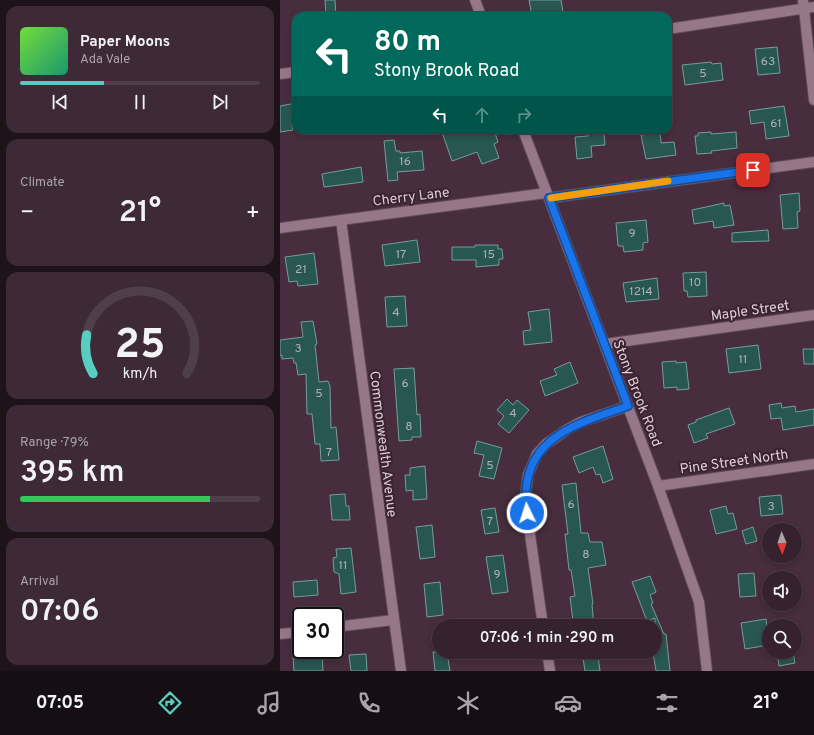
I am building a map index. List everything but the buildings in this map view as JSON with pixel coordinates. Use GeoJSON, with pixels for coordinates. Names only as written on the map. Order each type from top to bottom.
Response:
{"type":"FeatureCollection","features":[{"type":"Feature","properties":{"kind":"street"},"geometry":{"type":"LineString","coordinates":[[475,0],[480,12]]}},
{"type":"Feature","properties":{"kind":"street"},"geometry":{"type":"LineString","coordinates":[[672,29],[807,5],[814,100]]}},
{"type":"Feature","properties":{"kind":"street"},"geometry":{"type":"LineString","coordinates":[[280,74],[292,72]]}},
{"type":"Feature","properties":{"kind":"street","name":"Stony Brook Road"},"geometry":{"type":"LineString","coordinates":[[525,134],[658,486],[700,602],[707,671]]}},
{"type":"Feature","properties":{"kind":"street","name":"Cherry Lane"},"geometry":{"type":"LineString","coordinates":[[280,228],[814,162]]}},
{"type":"Feature","properties":{"kind":"street","name":"Commonwealth Avenue"},"geometry":{"type":"LineString","coordinates":[[341,220],[393,620],[401,671]]}},
{"type":"Feature","properties":{"kind":"street","name":"Maple Street"},"geometry":{"type":"LineString","coordinates":[[604,344],[814,315]]}},
{"type":"Feature","properties":{"kind":"street"},"geometry":{"type":"LineString","coordinates":[[542,619],[525,499],[528,475],[537,454],[546,444],[581,422],[628,406]]}},
{"type":"Feature","properties":{"kind":"street","name":"Pine Street North"},"geometry":{"type":"LineString","coordinates":[[658,486],[814,464]]}},
{"type":"Feature","properties":{"kind":"street"},"geometry":{"type":"LineString","coordinates":[[344,626],[393,620]]}},
{"type":"Feature","properties":{"kind":"street"},"geometry":{"type":"LineString","coordinates":[[280,634],[292,633]]}},
{"type":"Feature","properties":{"kind":"street"},"geometry":{"type":"LineString","coordinates":[[548,659],[550,671]]}},
{"type":"Feature","properties":{"kind":"slow traffic"},"geometry":{"type":"LineString","coordinates":[[551,198],[668,181]]}},
{"type":"Feature","properties":{"kind":"route"},"geometry":{"type":"LineString","coordinates":[[527,513],[525,499],[528,475],[537,454],[546,444],[581,422],[628,406],[549,198],[753,170]]}}]}
